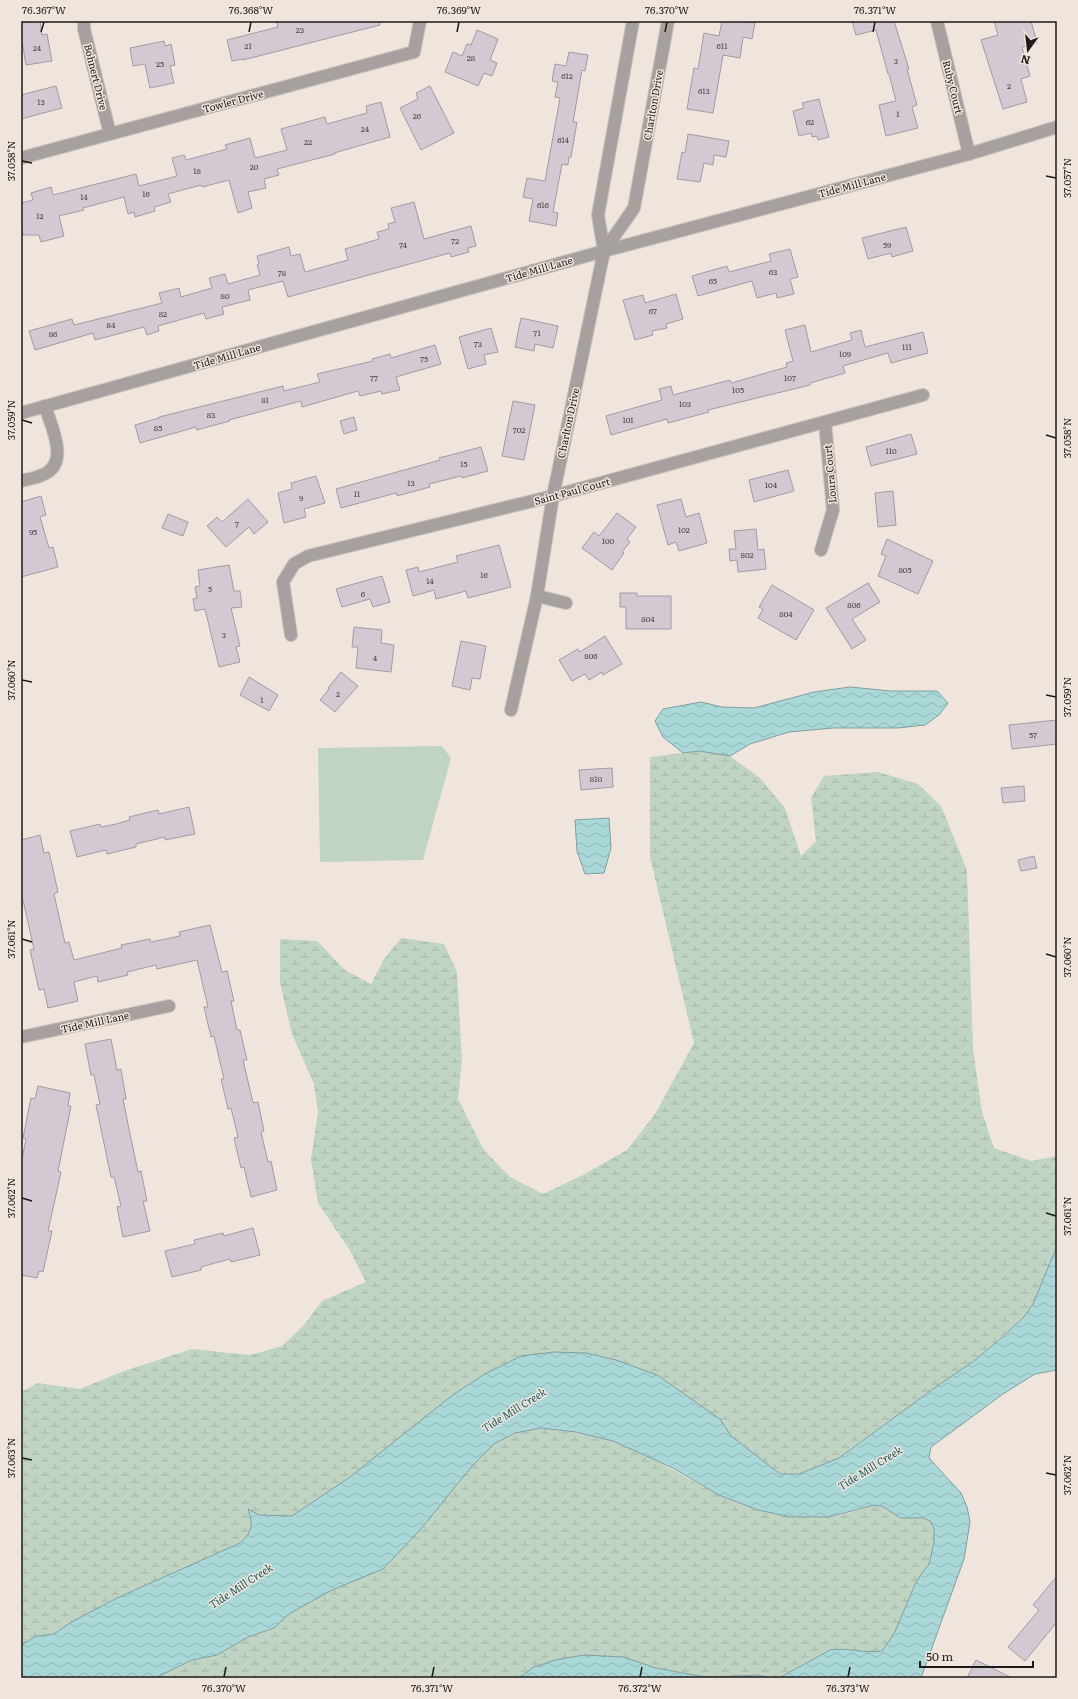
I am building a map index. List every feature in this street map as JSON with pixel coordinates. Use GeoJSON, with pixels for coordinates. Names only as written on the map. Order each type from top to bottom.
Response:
{"type":"FeatureCollection","features":[{"type":"Feature","properties":{"kind":"street","name":"Bohnert Drive"},"geometry":{"type":"LineString","coordinates":[[84,21],[84,29],[110,134]]}},
{"type":"Feature","properties":{"kind":"street","name":"Towler Drive"},"geometry":{"type":"LineString","coordinates":[[21,158],[414,52],[420,21]]}},
{"type":"Feature","properties":{"kind":"street","name":"Charlton Drive"},"geometry":{"type":"LineString","coordinates":[[511,710],[537,596],[553,496],[604,251],[598,215],[633,21]]}},
{"type":"Feature","properties":{"kind":"street","name":"Charlton Drive"},"geometry":{"type":"LineString","coordinates":[[604,251],[634,208],[668,21]]}},
{"type":"Feature","properties":{"kind":"street","name":"Ruby Court"},"geometry":{"type":"LineString","coordinates":[[937,21],[969,154]]}},
{"type":"Feature","properties":{"kind":"street","name":"Tide Mill Lane"},"geometry":{"type":"LineString","coordinates":[[21,413],[604,251],[969,154],[1057,128]]}},
{"type":"Feature","properties":{"kind":"street","name":"Saint Paul Court"},"geometry":{"type":"LineString","coordinates":[[291,635],[283,582],[294,564],[308,556],[553,496],[923,395]]}},
{"type":"Feature","properties":{"kind":"street"},"geometry":{"type":"LineString","coordinates":[[21,481],[48,472],[54,468],[56,462],[58,448],[45,406]]}},
{"type":"Feature","properties":{"kind":"street","name":"Loura Court"},"geometry":{"type":"LineString","coordinates":[[822,550],[833,510],[825,422]]}},
{"type":"Feature","properties":{"kind":"street"},"geometry":{"type":"LineString","coordinates":[[537,596],[566,603]]}},
{"type":"Feature","properties":{"kind":"street","name":"Tide Mill Lane"},"geometry":{"type":"LineString","coordinates":[[21,1037],[169,1006]]}},
{"type":"Feature","properties":{"kind":"green space"},"geometry":{"type":"Polygon","coordinates":[[[442,746],[451,758],[423,860],[320,862],[318,748],[442,746]]]}},
{"type":"Feature","properties":{"kind":"green space"},"geometry":{"type":"Polygon","coordinates":[[[699,751],[730,756],[760,778],[785,808],[801,856],[816,841],[811,798],[824,776],[878,772],[918,784],[941,806],[967,870],[973,1049],[982,1112],[994,1148],[1031,1161],[1057,1156],[1057,1246],[1033,1304],[1024,1317],[974,1361],[937,1386],[839,1458],[799,1474],[780,1474],[731,1436],[720,1419],[657,1375],[350,1477],[292,1516],[259,1515],[248,1509],[251,1519],[251,1528],[248,1535],[240,1543],[117,1598],[70,1623],[54,1634],[37,1636],[21,1645],[21,1392],[38,1383],[80,1389],[124,1371],[192,1349],[250,1355],[282,1346],[304,1325],[322,1301],[366,1282],[349,1249],[318,1203],[311,1159],[318,1112],[314,1084],[292,1034],[280,983],[280,939],[317,941],[345,970],[371,984],[384,959],[401,938],[444,944],[457,972],[462,1060],[458,1099],[484,1150],[510,1177],[543,1194],[583,1175],[627,1150],[655,1114],[694,1043],[650,857],[650,757],[699,751]]]}},
{"type":"Feature","properties":{"kind":"green space"},"geometry":{"type":"Polygon","coordinates":[[[541,1428],[586,1434],[604,1438],[627,1446],[731,1500],[771,1513],[799,1517],[827,1517],[845,1514],[874,1505],[882,1506],[901,1518],[923,1518],[930,1521],[934,1528],[934,1543],[929,1564],[916,1582],[894,1634],[882,1651],[869,1652],[843,1649],[830,1650],[779,1678],[757,1675],[713,1677],[699,1676],[656,1668],[623,1657],[555,1660],[534,1667],[519,1678],[155,1678],[192,1660],[217,1655],[248,1637],[274,1628],[289,1614],[332,1590],[383,1569],[420,1530],[473,1465],[494,1444],[515,1433],[541,1428]]]}},
{"type":"Feature","properties":{"kind":"water"},"geometry":{"type":"Polygon","coordinates":[[[850,687],[891,691],[937,691],[948,703],[939,715],[925,725],[898,728],[833,728],[789,732],[750,744],[730,756],[699,751],[683,753],[663,737],[655,721],[663,709],[701,702],[722,707],[754,708],[814,692],[850,687]]]}},
{"type":"Feature","properties":{"kind":"water"},"geometry":{"type":"Polygon","coordinates":[[[609,818],[611,848],[604,873],[585,874],[577,851],[575,820],[609,818]]]}},
{"type":"Feature","properties":{"kind":"water","name":"Tide Mill Creek"},"geometry":{"type":"Polygon","coordinates":[[[1057,1246],[1057,1370],[1035,1374],[1003,1394],[931,1447],[929,1458],[961,1493],[967,1507],[970,1522],[964,1559],[921,1678],[779,1678],[830,1650],[843,1649],[869,1652],[882,1651],[894,1634],[916,1582],[929,1564],[934,1543],[934,1528],[930,1521],[923,1518],[901,1518],[882,1506],[874,1505],[829,1517],[791,1517],[758,1510],[719,1495],[673,1468],[613,1441],[576,1432],[541,1428],[515,1433],[494,1444],[473,1465],[420,1530],[383,1569],[332,1590],[289,1614],[274,1628],[248,1637],[217,1655],[192,1660],[155,1678],[21,1678],[21,1645],[37,1636],[54,1634],[70,1623],[117,1598],[240,1543],[251,1528],[251,1519],[248,1509],[259,1515],[292,1516],[350,1477],[454,1394],[485,1374],[521,1356],[554,1352],[586,1353],[616,1360],[657,1375],[720,1419],[731,1436],[780,1474],[799,1474],[839,1458],[937,1386],[974,1361],[1024,1317],[1033,1304],[1057,1246]]]}},
{"type":"Feature","properties":{"kind":"water"},"geometry":{"type":"Polygon","coordinates":[[[584,1655],[623,1657],[656,1668],[699,1676],[713,1677],[757,1675],[773,1678],[519,1678],[534,1667],[555,1660],[584,1655]]]}},
{"type":"Feature","properties":{"kind":"building"},"geometry":{"type":"Polygon","coordinates":[[[40,21],[42,35],[47,34],[52,61],[26,65],[21,35],[21,23],[40,21]]]}},
{"type":"Feature","properties":{"kind":"building"},"geometry":{"type":"Polygon","coordinates":[[[276,21],[379,21],[380,25],[243,60],[232,61],[227,40],[278,27],[276,21]]]}},
{"type":"Feature","properties":{"kind":"building"},"geometry":{"type":"Polygon","coordinates":[[[722,21],[743,21],[755,23],[752,39],[743,37],[740,58],[723,55],[713,113],[687,109],[694,68],[698,69],[704,33],[719,36],[722,21]]]}},
{"type":"Feature","properties":{"kind":"building"},"geometry":{"type":"Polygon","coordinates":[[[852,21],[894,21],[909,69],[907,69],[917,105],[912,107],[918,128],[886,136],[879,105],[896,101],[876,30],[856,35],[852,21]]]}},
{"type":"Feature","properties":{"kind":"building"},"geometry":{"type":"Polygon","coordinates":[[[994,21],[1031,21],[1037,43],[1022,47],[1030,76],[1021,79],[1027,102],[1003,109],[981,40],[998,35],[994,21]]]}},
{"type":"Feature","properties":{"kind":"building"},"geometry":{"type":"Polygon","coordinates":[[[477,30],[498,39],[490,60],[497,63],[492,76],[484,73],[478,86],[445,72],[453,52],[462,56],[467,44],[471,45],[477,30]]]}},
{"type":"Feature","properties":{"kind":"building"},"geometry":{"type":"Polygon","coordinates":[[[164,41],[165,46],[171,44],[175,65],[170,66],[174,83],[150,88],[145,64],[133,66],[130,48],[164,41]]]}},
{"type":"Feature","properties":{"kind":"building"},"geometry":{"type":"Polygon","coordinates":[[[569,52],[588,55],[585,71],[582,70],[573,122],[577,122],[571,157],[569,157],[568,165],[562,164],[553,212],[558,213],[556,226],[529,221],[533,199],[523,197],[527,178],[545,181],[560,98],[555,97],[558,82],[552,81],[555,64],[566,66],[569,52]]]}},
{"type":"Feature","properties":{"kind":"building"},"geometry":{"type":"Polygon","coordinates":[[[56,86],[62,108],[21,119],[21,95],[56,86]]]}},
{"type":"Feature","properties":{"kind":"building"},"geometry":{"type":"Polygon","coordinates":[[[430,86],[454,133],[421,150],[400,108],[418,99],[416,93],[430,86]]]}},
{"type":"Feature","properties":{"kind":"building"},"geometry":{"type":"Polygon","coordinates":[[[819,99],[829,137],[818,140],[817,136],[812,137],[811,133],[799,136],[793,111],[804,108],[802,103],[819,99]]]}},
{"type":"Feature","properties":{"kind":"building"},"geometry":{"type":"Polygon","coordinates":[[[381,102],[390,137],[334,153],[335,154],[277,169],[279,175],[264,179],[266,188],[248,192],[252,208],[238,213],[229,180],[202,187],[201,185],[168,194],[171,202],[154,207],[155,211],[135,217],[134,212],[128,214],[124,197],[83,208],[84,210],[59,216],[64,236],[41,242],[39,235],[23,235],[21,227],[21,203],[33,200],[31,193],[51,187],[53,195],[136,174],[139,186],[177,176],[172,158],[184,155],[186,160],[227,149],[225,145],[250,138],[255,158],[287,150],[281,129],[325,117],[327,124],[367,113],[366,106],[381,102]]]}},
{"type":"Feature","properties":{"kind":"building"},"geometry":{"type":"Polygon","coordinates":[[[688,134],[729,141],[726,157],[714,155],[713,165],[704,163],[700,182],[677,179],[682,152],[685,153],[688,134]]]}},
{"type":"Feature","properties":{"kind":"building"},"geometry":{"type":"Polygon","coordinates":[[[414,202],[424,239],[471,226],[476,246],[468,248],[469,252],[451,257],[450,253],[288,297],[283,281],[248,290],[250,300],[222,307],[224,314],[206,319],[204,313],[158,326],[159,331],[147,335],[144,327],[95,340],[93,333],[35,350],[29,331],[72,319],[74,325],[162,303],[159,293],[179,288],[181,297],[212,288],[209,278],[225,274],[228,284],[260,275],[257,265],[259,264],[257,256],[289,247],[291,256],[300,254],[305,272],[348,260],[345,249],[379,239],[377,232],[389,229],[388,224],[395,222],[391,208],[414,202]]]}},
{"type":"Feature","properties":{"kind":"building"},"geometry":{"type":"Polygon","coordinates":[[[906,227],[913,251],[892,257],[891,253],[868,259],[862,238],[906,227]]]}},
{"type":"Feature","properties":{"kind":"building"},"geometry":{"type":"Polygon","coordinates":[[[790,249],[798,277],[790,279],[794,294],[777,298],[776,293],[757,298],[752,281],[698,296],[692,276],[727,266],[729,272],[771,261],[769,254],[790,249]]]}},
{"type":"Feature","properties":{"kind":"building"},"geometry":{"type":"Polygon","coordinates":[[[676,294],[683,319],[666,324],[667,328],[652,331],[653,335],[635,340],[623,300],[643,295],[645,303],[676,294]]]}},
{"type":"Feature","properties":{"kind":"building"},"geometry":{"type":"Polygon","coordinates":[[[521,318],[558,326],[553,348],[535,344],[534,351],[515,347],[521,318]]]}},
{"type":"Feature","properties":{"kind":"building"},"geometry":{"type":"Polygon","coordinates":[[[805,325],[811,352],[852,340],[850,333],[861,330],[865,347],[923,332],[928,353],[891,363],[888,353],[843,366],[845,373],[810,383],[810,385],[708,410],[709,412],[668,423],[667,419],[611,435],[606,416],[662,400],[659,389],[671,386],[673,395],[730,380],[731,383],[787,367],[786,363],[793,361],[785,330],[805,325]]]}},
{"type":"Feature","properties":{"kind":"building"},"geometry":{"type":"Polygon","coordinates":[[[491,328],[498,352],[484,355],[486,364],[468,369],[459,337],[491,328]]]}},
{"type":"Feature","properties":{"kind":"building"},"geometry":{"type":"Polygon","coordinates":[[[435,345],[441,364],[396,377],[400,390],[382,394],[381,391],[360,396],[358,391],[302,407],[301,401],[197,430],[196,427],[140,443],[135,425],[159,417],[283,386],[284,391],[320,382],[317,374],[373,361],[372,359],[390,354],[391,358],[435,345]]]}},
{"type":"Feature","properties":{"kind":"building"},"geometry":{"type":"Polygon","coordinates":[[[513,401],[535,405],[524,460],[502,456],[513,401]]]}},
{"type":"Feature","properties":{"kind":"building"},"geometry":{"type":"Polygon","coordinates":[[[354,417],[357,430],[344,434],[340,421],[354,417]]]}},
{"type":"Feature","properties":{"kind":"building"},"geometry":{"type":"Polygon","coordinates":[[[911,434],[917,454],[871,466],[866,447],[911,434]]]}},
{"type":"Feature","properties":{"kind":"building"},"geometry":{"type":"Polygon","coordinates":[[[481,447],[488,471],[462,478],[461,476],[429,484],[430,487],[397,496],[396,493],[341,508],[336,489],[481,447]]]}},
{"type":"Feature","properties":{"kind":"building"},"geometry":{"type":"Polygon","coordinates":[[[788,470],[794,491],[754,502],[749,480],[788,470]]]}},
{"type":"Feature","properties":{"kind":"building"},"geometry":{"type":"Polygon","coordinates":[[[316,476],[325,503],[304,509],[306,517],[284,523],[278,493],[292,489],[291,483],[316,476]]]}},
{"type":"Feature","properties":{"kind":"building"},"geometry":{"type":"Polygon","coordinates":[[[893,491],[896,525],[878,527],[875,493],[893,491]]]}},
{"type":"Feature","properties":{"kind":"building"},"geometry":{"type":"Polygon","coordinates":[[[41,496],[46,515],[40,517],[49,548],[53,547],[58,567],[21,577],[21,502],[41,496]]]}},
{"type":"Feature","properties":{"kind":"building"},"geometry":{"type":"Polygon","coordinates":[[[248,499],[268,522],[254,534],[249,527],[226,547],[207,526],[217,517],[222,522],[248,499]]]}},
{"type":"Feature","properties":{"kind":"building"},"geometry":{"type":"Polygon","coordinates":[[[681,499],[686,517],[699,513],[707,543],[679,551],[676,542],[668,545],[657,505],[681,499]]]}},
{"type":"Feature","properties":{"kind":"building"},"geometry":{"type":"Polygon","coordinates":[[[617,513],[636,527],[627,539],[630,542],[622,552],[624,553],[612,570],[582,548],[594,532],[599,536],[617,513]]]}},
{"type":"Feature","properties":{"kind":"building"},"geometry":{"type":"Polygon","coordinates":[[[168,514],[188,522],[183,536],[162,528],[168,514]]]}},
{"type":"Feature","properties":{"kind":"building"},"geometry":{"type":"Polygon","coordinates":[[[756,529],[758,550],[764,549],[766,569],[738,572],[737,560],[730,561],[729,549],[736,549],[734,531],[756,529]]]}},
{"type":"Feature","properties":{"kind":"building"},"geometry":{"type":"Polygon","coordinates":[[[887,539],[933,561],[918,594],[878,576],[886,556],[881,554],[887,539]]]}},
{"type":"Feature","properties":{"kind":"building"},"geometry":{"type":"Polygon","coordinates":[[[499,545],[511,587],[468,598],[466,591],[436,599],[434,590],[413,596],[406,570],[418,567],[419,572],[458,562],[456,556],[499,545]]]}},
{"type":"Feature","properties":{"kind":"building"},"geometry":{"type":"Polygon","coordinates":[[[229,565],[234,591],[240,591],[242,607],[231,608],[240,646],[236,647],[240,662],[219,667],[205,609],[195,611],[193,599],[197,598],[195,587],[200,586],[198,570],[229,565]]]}},
{"type":"Feature","properties":{"kind":"building"},"geometry":{"type":"Polygon","coordinates":[[[382,576],[390,602],[373,607],[370,599],[342,607],[336,589],[382,576]]]}},
{"type":"Feature","properties":{"kind":"building"},"geometry":{"type":"Polygon","coordinates":[[[868,583],[880,602],[852,619],[866,640],[852,649],[826,608],[868,583]]]}},
{"type":"Feature","properties":{"kind":"building"},"geometry":{"type":"Polygon","coordinates":[[[772,585],[814,610],[796,640],[758,618],[763,609],[759,607],[772,585]]]}},
{"type":"Feature","properties":{"kind":"building"},"geometry":{"type":"Polygon","coordinates":[[[620,593],[637,593],[637,596],[671,596],[671,629],[626,629],[626,607],[620,607],[620,593]]]}},
{"type":"Feature","properties":{"kind":"building"},"geometry":{"type":"Polygon","coordinates":[[[354,627],[382,630],[381,643],[394,645],[391,672],[356,668],[358,647],[352,647],[354,627]]]}},
{"type":"Feature","properties":{"kind":"building"},"geometry":{"type":"Polygon","coordinates":[[[605,636],[622,664],[603,675],[602,672],[589,680],[585,674],[572,681],[559,660],[578,649],[580,652],[605,636]]]}},
{"type":"Feature","properties":{"kind":"building"},"geometry":{"type":"Polygon","coordinates":[[[461,641],[486,646],[480,679],[472,678],[470,690],[452,686],[461,641]]]}},
{"type":"Feature","properties":{"kind":"building"},"geometry":{"type":"Polygon","coordinates":[[[341,672],[358,686],[335,712],[320,700],[341,672]]]}},
{"type":"Feature","properties":{"kind":"building"},"geometry":{"type":"Polygon","coordinates":[[[249,677],[278,695],[269,711],[240,695],[249,677]]]}},
{"type":"Feature","properties":{"kind":"building"},"geometry":{"type":"Polygon","coordinates":[[[1057,720],[1057,744],[1012,749],[1009,725],[1057,720]]]}},
{"type":"Feature","properties":{"kind":"building"},"geometry":{"type":"Polygon","coordinates":[[[612,768],[613,787],[581,790],[579,770],[612,768]]]}},
{"type":"Feature","properties":{"kind":"building"},"geometry":{"type":"Polygon","coordinates":[[[1024,786],[1025,801],[1003,803],[1001,788],[1024,786]]]}},
{"type":"Feature","properties":{"kind":"building"},"geometry":{"type":"Polygon","coordinates":[[[189,807],[195,834],[165,840],[165,837],[136,844],[136,847],[107,854],[106,850],[77,857],[70,831],[100,824],[101,827],[116,824],[130,820],[129,817],[158,810],[159,814],[189,807]]]}},
{"type":"Feature","properties":{"kind":"building"},"geometry":{"type":"Polygon","coordinates":[[[40,835],[44,853],[49,852],[58,892],[54,894],[65,943],[69,942],[74,960],[122,948],[121,945],[150,939],[151,942],[180,936],[179,932],[210,925],[222,972],[227,971],[234,1001],[231,1001],[237,1030],[240,1030],[247,1060],[243,1060],[253,1103],[258,1102],[264,1131],[261,1132],[268,1162],[271,1161],[277,1190],[251,1197],[244,1167],[241,1168],[234,1138],[238,1137],[231,1108],[228,1109],[221,1079],[224,1079],[214,1036],[211,1037],[204,1007],[208,1007],[197,960],[157,969],[156,965],[127,972],[128,975],[98,982],[97,976],[74,982],[78,1001],[48,1008],[44,989],[39,990],[30,950],[34,949],[23,900],[21,901],[21,840],[40,835]]]}},
{"type":"Feature","properties":{"kind":"building"},"geometry":{"type":"Polygon","coordinates":[[[1034,856],[1037,868],[1021,871],[1018,860],[1034,856]]]}},
{"type":"Feature","properties":{"kind":"building"},"geometry":{"type":"Polygon","coordinates":[[[111,1039],[117,1070],[121,1069],[126,1099],[123,1099],[138,1172],[141,1171],[147,1201],[143,1201],[150,1231],[123,1237],[117,1207],[121,1206],[114,1177],[111,1177],[96,1105],[100,1104],[94,1075],[91,1075],[85,1044],[111,1039]]]}},
{"type":"Feature","properties":{"kind":"building"},"geometry":{"type":"Polygon","coordinates":[[[38,1086],[70,1093],[68,1106],[71,1106],[58,1171],[61,1172],[48,1231],[52,1231],[43,1272],[39,1271],[37,1278],[21,1275],[21,1164],[26,1139],[23,1138],[31,1098],[35,1099],[38,1086]]]}},
{"type":"Feature","properties":{"kind":"building"},"geometry":{"type":"Polygon","coordinates":[[[253,1228],[260,1255],[231,1262],[230,1259],[201,1267],[201,1270],[172,1277],[165,1251],[195,1244],[194,1240],[223,1233],[224,1236],[253,1228]]]}},
{"type":"Feature","properties":{"kind":"building"},"geometry":{"type":"Polygon","coordinates":[[[1057,1576],[1057,1622],[1025,1661],[1008,1647],[1039,1610],[1033,1605],[1057,1576]]]}},
{"type":"Feature","properties":{"kind":"building"},"geometry":{"type":"Polygon","coordinates":[[[976,1660],[1012,1678],[967,1678],[976,1660]]]}}]}
